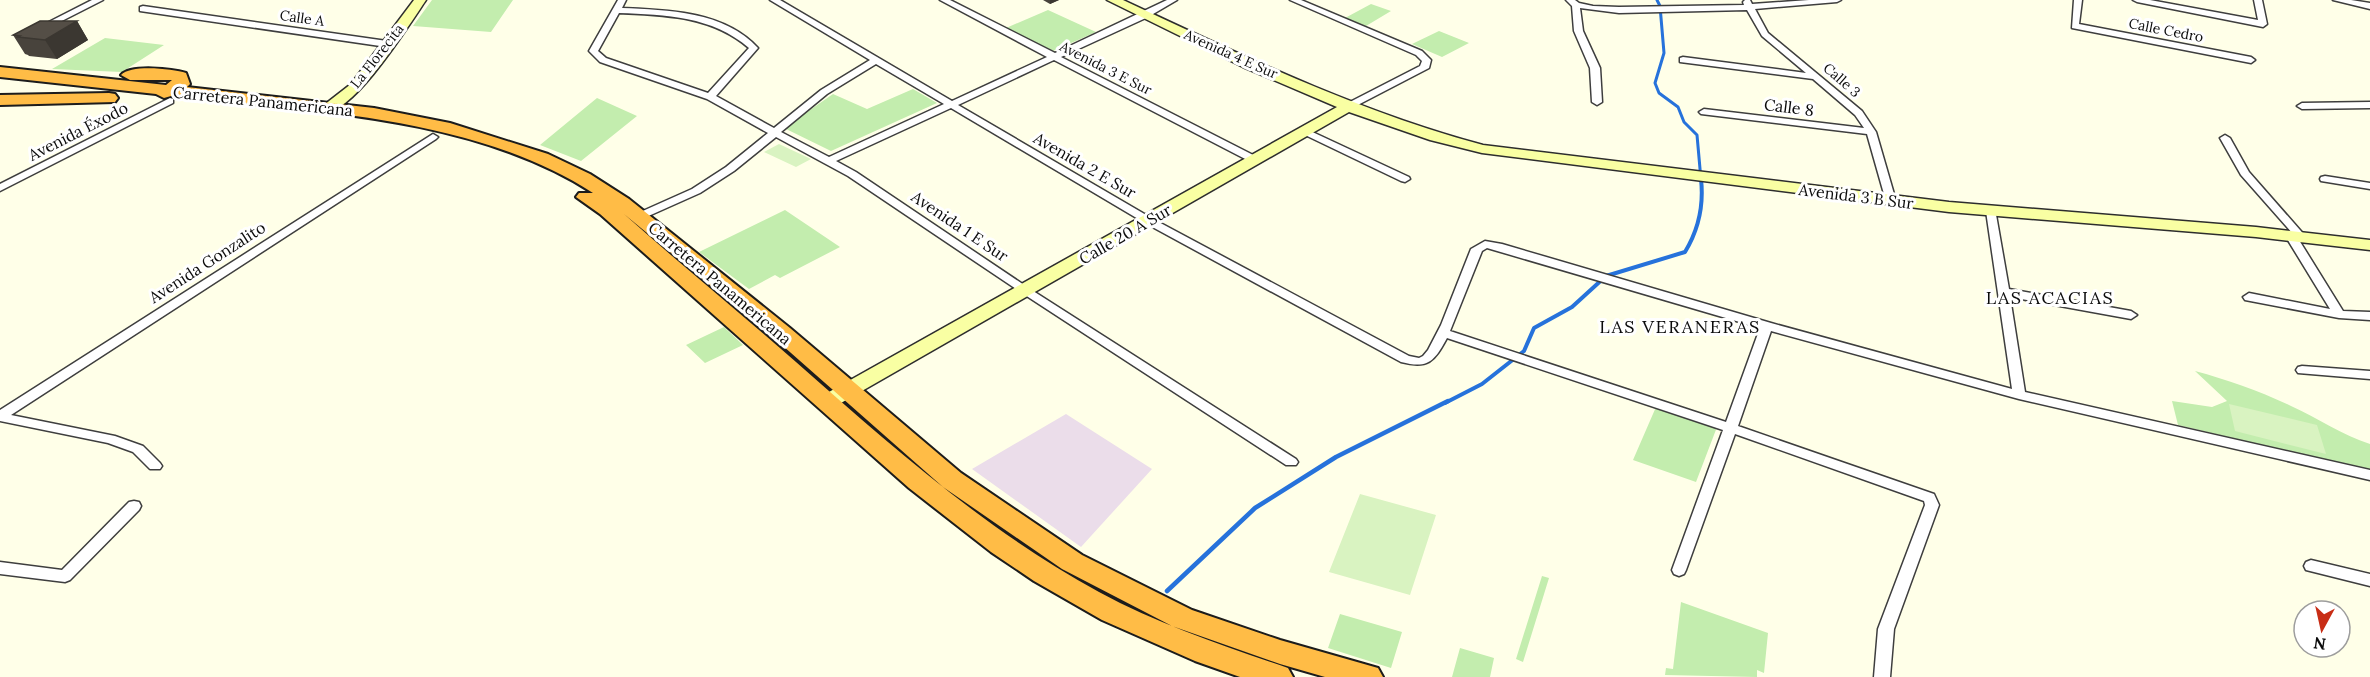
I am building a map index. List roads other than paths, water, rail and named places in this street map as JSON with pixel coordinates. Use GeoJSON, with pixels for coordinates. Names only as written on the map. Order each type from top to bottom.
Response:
{"type":"FeatureCollection","features":[{"type":"Feature","properties":{"kind":"highway"},"geometry":{"type":"LineString","coordinates":[[39,76],[170,74],[183,80],[171,96],[60,89]]}},
{"type":"Feature","properties":{"kind":"highway","name":"Carretera Panamericana"},"geometry":{"type":"LineString","coordinates":[[1,85],[39,76],[110,84],[171,96],[346,121],[433,137],[486,152],[540,172],[574,189],[607,210],[837,396],[1032,537],[1103,580],[1182,618],[1227,635],[1368,677]]}},
{"type":"Feature","properties":{"kind":"highway"},"geometry":{"type":"LineString","coordinates":[[1,85],[17,80],[110,84]]}},
{"type":"Feature","properties":{"kind":"highway","name":"Carretera Panamericana"},"geometry":{"type":"LineString","coordinates":[[1,85],[150,99],[171,96],[374,113],[450,128],[519,149],[583,178],[640,216],[837,396],[901,468],[995,540],[1088,600],[1146,629],[1278,677]]}},
{"type":"Feature","properties":{"kind":"highway"},"geometry":{"type":"LineString","coordinates":[[1,85],[73,97],[150,99]]}},
{"type":"Feature","properties":{"kind":"highway"},"geometry":{"type":"LineString","coordinates":[[374,113],[431,131],[433,137],[456,136],[519,149]]}},
{"type":"Feature","properties":{"kind":"street"},"geometry":{"type":"LineString","coordinates":[[86,0],[97,1]]}},
{"type":"Feature","properties":{"kind":"street","name":"La Florecita"},"geometry":{"type":"LineString","coordinates":[[329,108],[356,87],[420,0]]}},
{"type":"Feature","properties":{"kind":"street"},"geometry":{"type":"LineString","coordinates":[[622,0],[616,10],[679,14],[739,33],[754,48],[710,97]]}},
{"type":"Feature","properties":{"kind":"street","name":"Avenida 2 E Sur"},"geometry":{"type":"LineString","coordinates":[[774,0],[1149,221],[1405,358],[1419,363],[1429,358],[1443,333]]}},
{"type":"Feature","properties":{"kind":"street","name":"Avenida 3 E Sur"},"geometry":{"type":"LineString","coordinates":[[944,0],[1256,160]]}},
{"type":"Feature","properties":{"kind":"street","name":"Avenida 4 E Sur"},"geometry":{"type":"LineString","coordinates":[[1113,0],[1349,106]]}},
{"type":"Feature","properties":{"kind":"street"},"geometry":{"type":"LineString","coordinates":[[829,160],[1173,0]]}},
{"type":"Feature","properties":{"kind":"street","name":"Calle 20 A Sur"},"geometry":{"type":"LineString","coordinates":[[837,396],[1349,106],[1424,68],[1427,60],[1419,53],[1294,0]]}},
{"type":"Feature","properties":{"kind":"street"},"geometry":{"type":"LineString","coordinates":[[1597,102],[1594,66],[1578,33],[1573,3],[1597,9],[1668,11],[1837,0]]}},
{"type":"Feature","properties":{"kind":"street","name":"Calle Cedro"},"geometry":{"type":"LineString","coordinates":[[2078,0],[2075,26],[2251,60]]}},
{"type":"Feature","properties":{"kind":"street"},"geometry":{"type":"LineString","coordinates":[[2138,0],[2263,24],[2258,0]]}},
{"type":"Feature","properties":{"kind":"street"},"geometry":{"type":"LineString","coordinates":[[2337,0],[2370,6]]}},
{"type":"Feature","properties":{"kind":"street"},"geometry":{"type":"LineString","coordinates":[[32,32],[97,1]]}},
{"type":"Feature","properties":{"kind":"street","name":"Calle 3"},"geometry":{"type":"LineString","coordinates":[[1748,4],[1765,34],[1859,113],[1871,132],[1891,201]]}},
{"type":"Feature","properties":{"kind":"street","name":"Calle A"},"geometry":{"type":"LineString","coordinates":[[143,9],[387,44]]}},
{"type":"Feature","properties":{"kind":"street","name":"Avenida 1 E Sur"},"geometry":{"type":"LineString","coordinates":[[616,10],[593,51],[603,60],[710,97],[829,160],[1026,291],[1291,462]]}},
{"type":"Feature","properties":{"kind":"street"},"geometry":{"type":"LineString","coordinates":[[640,216],[704,185],[730,169],[774,130],[824,92],[878,60]]}},
{"type":"Feature","properties":{"kind":"street"},"geometry":{"type":"LineString","coordinates":[[1683,60],[1818,77]]}},
{"type":"Feature","properties":{"kind":"street","name":"Avenida Éxodo"},"geometry":{"type":"LineString","coordinates":[[0,188],[171,96]]}},
{"type":"Feature","properties":{"kind":"street"},"geometry":{"type":"LineString","coordinates":[[2302,106],[2370,105]]}},
{"type":"Feature","properties":{"kind":"street","name":"Avenida 3 B Sur"},"geometry":{"type":"LineString","coordinates":[[1349,106],[1448,141],[1482,149],[1891,201],[2370,245]]}},
{"type":"Feature","properties":{"kind":"street","name":"Calle 8"},"geometry":{"type":"LineString","coordinates":[[1704,112],[1871,132]]}},
{"type":"Feature","properties":{"kind":"street"},"geometry":{"type":"LineString","coordinates":[[1306,132],[1405,178]]}},
{"type":"Feature","properties":{"kind":"street","name":"Avenida Gonzalito"},"geometry":{"type":"LineString","coordinates":[[0,417],[433,137]]}},
{"type":"Feature","properties":{"kind":"street"},"geometry":{"type":"LineString","coordinates":[[2225,138],[2245,173],[2296,238],[2339,314]]}},
{"type":"Feature","properties":{"kind":"street"},"geometry":{"type":"LineString","coordinates":[[2325,179],[2370,186]]}},
{"type":"Feature","properties":{"kind":"street"},"geometry":{"type":"LineString","coordinates":[[1991,211],[2019,395]]}},
{"type":"Feature","properties":{"kind":"street"},"geometry":{"type":"LineString","coordinates":[[1882,677],[1886,629],[1932,506],[1929,498],[1443,333],[1477,249],[1485,244],[1767,326],[2019,395],[2370,475]]}},
{"type":"Feature","properties":{"kind":"street"},"geometry":{"type":"LineString","coordinates":[[2004,292],[2131,315]]}},
{"type":"Feature","properties":{"kind":"street"},"geometry":{"type":"LineString","coordinates":[[2249,297],[2339,314],[2370,316]]}},
{"type":"Feature","properties":{"kind":"street"},"geometry":{"type":"LineString","coordinates":[[1679,570],[1767,326]]}},
{"type":"Feature","properties":{"kind":"street"},"geometry":{"type":"LineString","coordinates":[[2302,370],[2370,375]]}},
{"type":"Feature","properties":{"kind":"street"},"geometry":{"type":"LineString","coordinates":[[0,417],[110,439],[138,449],[155,466]]}},
{"type":"Feature","properties":{"kind":"street"},"geometry":{"type":"LineString","coordinates":[[0,568],[65,576],[134,506]]}},
{"type":"Feature","properties":{"kind":"street"},"geometry":{"type":"LineString","coordinates":[[2311,566],[2370,580]]}},
{"type":"Feature","properties":{"kind":"waterway"},"geometry":{"type":"LineString","coordinates":[[1657,0],[1660,6],[1664,53],[1655,83],[1659,93],[1678,107],[1684,122],[1697,135],[1701,180]]}},
{"type":"Feature","properties":{"kind":"waterway"},"geometry":{"type":"LineString","coordinates":[[1445,403],[1482,384],[1524,351],[1534,328],[1572,307],[1606,276],[1685,252],[1694,235],[1699,217],[1702,199],[1701,179]]}},
{"type":"Feature","properties":{"kind":"waterway"},"geometry":{"type":"LineString","coordinates":[[1167,591],[1255,508],[1336,457],[1448,401]]}},
{"type":"Feature","properties":{"kind":"district","name":"LAS ACACIAS"},"geometry":{"type":"Point","coordinates":[2050,297]}},
{"type":"Feature","properties":{"kind":"district","name":"LAS VERANERAS"},"geometry":{"type":"Point","coordinates":[1680,326]}}]}
